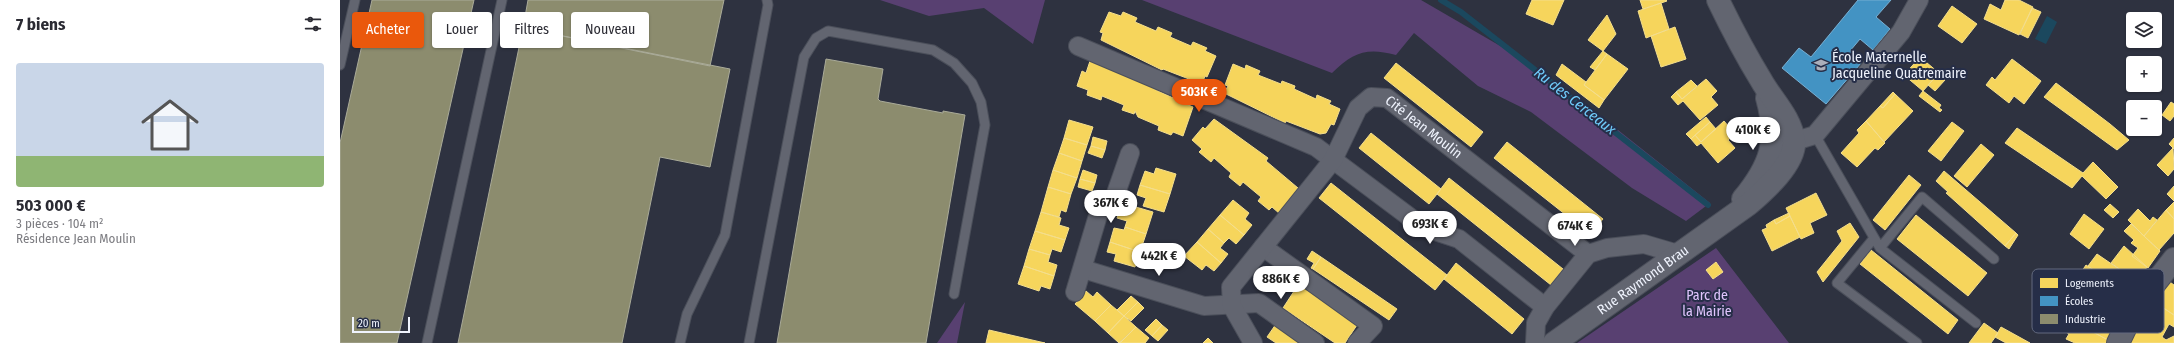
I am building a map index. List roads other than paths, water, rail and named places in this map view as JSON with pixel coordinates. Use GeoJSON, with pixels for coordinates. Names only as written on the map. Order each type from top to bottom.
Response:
{"type":"FeatureCollection","features":[{"type":"Feature","properties":{"kind":"street","name":"Rue Raymond Brau"},"geometry":{"type":"LineString","coordinates":[[1554,343],[1730,216],[1749,204],[1774,182],[1788,160],[1794,142],[1785,114],[1762,82],[1718,0]]}},
{"type":"Feature","properties":{"kind":"street"},"geometry":{"type":"LineString","coordinates":[[1772,147],[1815,135],[1901,32],[1919,0]]}},
{"type":"Feature","properties":{"kind":"street"},"geometry":{"type":"LineString","coordinates":[[1078,46],[1316,147],[1423,228],[1459,239],[1545,307]]}},
{"type":"Feature","properties":{"kind":"street","name":"Rue Raymond Brau"},"geometry":{"type":"LineString","coordinates":[[1730,216],[1766,164],[1772,147],[1773,119],[1762,82]]}},
{"type":"Feature","properties":{"kind":"street","name":"Cité Jean Moulin"},"geometry":{"type":"LineString","coordinates":[[1232,306],[1231,287],[1333,160],[1358,108],[1371,97],[1387,98],[1588,254]]}},
{"type":"Feature","properties":{"kind":"street"},"geometry":{"type":"LineString","coordinates":[[1075,292],[1099,212],[1115,196],[1130,153]]}},
{"type":"Feature","properties":{"kind":"street"},"geometry":{"type":"LineString","coordinates":[[1535,343],[1536,323],[1545,307],[1588,254],[1607,248],[1644,244],[1678,254]]}},
{"type":"Feature","properties":{"kind":"street"},"geometry":{"type":"LineString","coordinates":[[1264,246],[1373,326],[1357,343]]}},
{"type":"Feature","properties":{"kind":"street"},"geometry":{"type":"LineString","coordinates":[[2164,272],[2174,259]]}},
{"type":"Feature","properties":{"kind":"street"},"geometry":{"type":"LineString","coordinates":[[1083,269],[1204,306],[1232,306],[1259,303],[1316,343]]}},
{"type":"Feature","properties":{"kind":"street"},"geometry":{"type":"LineString","coordinates":[[1232,306],[1252,343]]}},
{"type":"Feature","properties":{"kind":"street"},"geometry":{"type":"LineString","coordinates":[[2118,343],[2123,333]]}},
{"type":"Feature","properties":{"kind":"lane"},"geometry":{"type":"LineString","coordinates":[[340,65],[354,0]]}},
{"type":"Feature","properties":{"kind":"lane"},"geometry":{"type":"LineString","coordinates":[[427,343],[502,0]]}},
{"type":"Feature","properties":{"kind":"lane"},"geometry":{"type":"LineString","coordinates":[[680,343],[687,314],[725,235],[768,5],[767,0]]}},
{"type":"Feature","properties":{"kind":"lane"},"geometry":{"type":"LineString","coordinates":[[749,343],[804,57],[816,38],[828,31],[933,50],[954,64],[972,83],[981,102],[986,124],[954,294]]}},
{"type":"Feature","properties":{"kind":"lane"},"geometry":{"type":"LineString","coordinates":[[1815,135],[1880,248],[1976,323]]}},
{"type":"Feature","properties":{"kind":"lane"},"geometry":{"type":"LineString","coordinates":[[1880,248],[1922,197],[1994,259]]}},
{"type":"Feature","properties":{"kind":"lane"},"geometry":{"type":"LineString","coordinates":[[1874,238],[1837,283],[1917,343]]}},
{"type":"Feature","properties":{"kind":"water"},"geometry":{"type":"Polygon","coordinates":[[[2047,16],[2057,22],[2046,44],[2035,39],[2047,16]]]}},
{"type":"Feature","properties":{"kind":"waterway","name":"Ru des Cerceaux"},"geometry":{"type":"LineString","coordinates":[[1441,0],[1461,12],[1708,205]]}},
{"type":"Feature","properties":{"kind":"place","name":"École Maternelle Jacqueline Quatremaire"},"geometry":{"type":"Point","coordinates":[1821,65]}},
{"type":"Feature","properties":{"kind":"park label","name":"Parc de la Mairie"},"geometry":{"type":"Point","coordinates":[1707,304]}}]}
